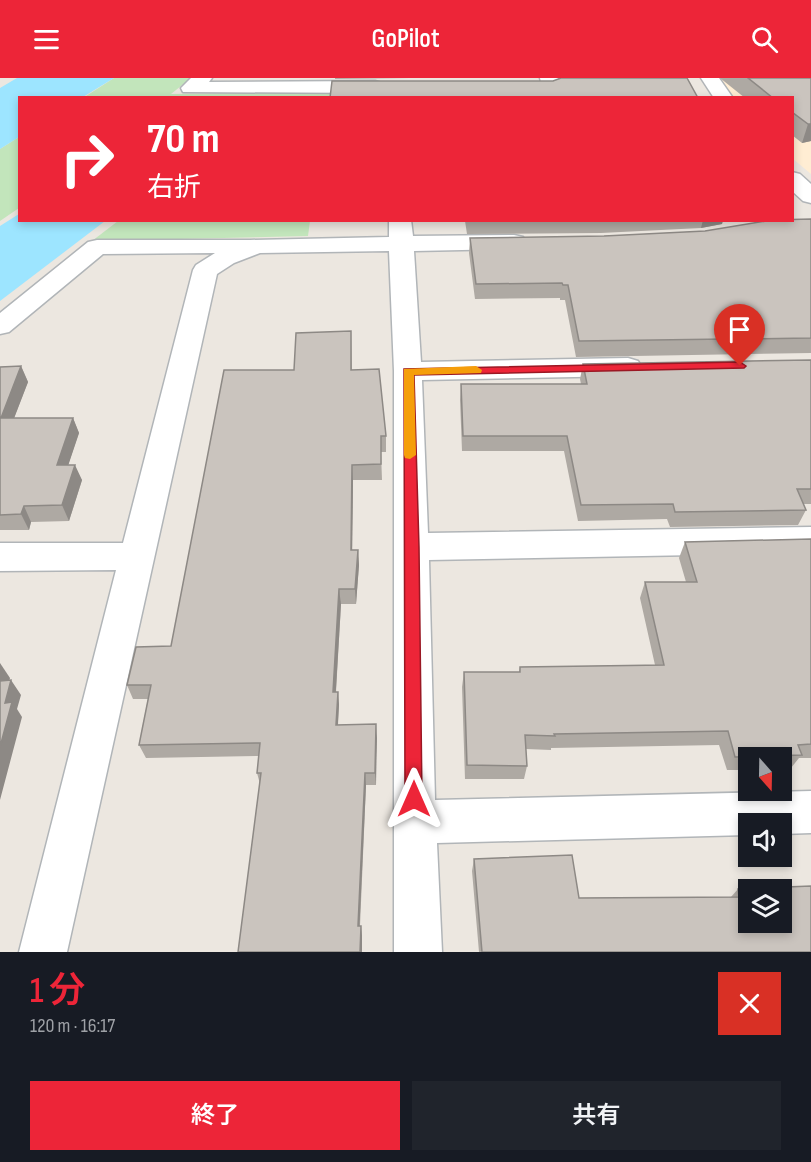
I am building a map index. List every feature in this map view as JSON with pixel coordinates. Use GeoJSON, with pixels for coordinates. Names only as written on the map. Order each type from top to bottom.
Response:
{"type":"FeatureCollection","features":[{"type":"Feature","properties":{"kind":"street"},"geometry":{"type":"LineString","coordinates":[[203,78],[190,88],[397,86]]}},
{"type":"Feature","properties":{"kind":"street"},"geometry":{"type":"LineString","coordinates":[[710,78],[723,96]]}},
{"type":"Feature","properties":{"kind":"street"},"geometry":{"type":"LineString","coordinates":[[527,86],[552,87]]}},
{"type":"Feature","properties":{"kind":"street"},"geometry":{"type":"LineString","coordinates":[[794,183],[807,212]]}},
{"type":"Feature","properties":{"kind":"street"},"geometry":{"type":"LineString","coordinates":[[0,326],[97,247],[257,246],[400,232],[542,242]]}},
{"type":"Feature","properties":{"kind":"street"},"geometry":{"type":"LineString","coordinates":[[400,232],[408,371],[418,952]]}},
{"type":"Feature","properties":{"kind":"street"},"geometry":{"type":"LineString","coordinates":[[43,952],[205,270],[225,258],[257,246]]}},
{"type":"Feature","properties":{"kind":"street"},"geometry":{"type":"LineString","coordinates":[[408,371],[657,367]]}},
{"type":"Feature","properties":{"kind":"street"},"geometry":{"type":"LineString","coordinates":[[412,547],[811,540]]}},
{"type":"Feature","properties":{"kind":"street"},"geometry":{"type":"LineString","coordinates":[[0,557],[136,556]]}},
{"type":"Feature","properties":{"kind":"street"},"geometry":{"type":"LineString","coordinates":[[414,822],[811,812]]}},
{"type":"Feature","properties":{"kind":"shaded area"},"geometry":{"type":"Polygon","coordinates":[[[718,78],[811,78],[811,174],[794,160],[794,96],[731,96],[718,78]]]}},
{"type":"Feature","properties":{"kind":"green space"},"geometry":{"type":"Polygon","coordinates":[[[114,78],[191,78],[171,94],[374,92],[381,96],[86,96],[114,78]]]}},
{"type":"Feature","properties":{"kind":"green space"},"geometry":{"type":"Polygon","coordinates":[[[18,138],[18,209],[0,221],[0,149],[18,138]]]}},
{"type":"Feature","properties":{"kind":"green space"},"geometry":{"type":"Polygon","coordinates":[[[117,222],[310,222],[308,236],[92,241],[117,222]]]}},
{"type":"Feature","properties":{"kind":"water"},"geometry":{"type":"Polygon","coordinates":[[[17,78],[114,78],[85,96],[18,96],[18,138],[0,149],[0,88],[17,78]]]}},
{"type":"Feature","properties":{"kind":"water"},"geometry":{"type":"Polygon","coordinates":[[[18,215],[18,222],[104,222],[0,301],[0,226],[18,215]]]}},
{"type":"Feature","properties":{"kind":"building"},"geometry":{"type":"Polygon","coordinates":[[[561,78],[687,78],[697,96],[330,96],[332,81],[553,81],[561,78]]]}},
{"type":"Feature","properties":{"kind":"building"},"geometry":{"type":"Polygon","coordinates":[[[748,78],[811,78],[811,124],[794,114],[794,96],[770,96],[748,78]]]}},
{"type":"Feature","properties":{"kind":"building"},"geometry":{"type":"Polygon","coordinates":[[[794,219],[811,219],[811,338],[579,341],[568,285],[562,283],[476,284],[470,238],[604,236],[705,231],[760,222],[794,222],[794,219]]]}},
{"type":"Feature","properties":{"kind":"building"},"geometry":{"type":"Polygon","coordinates":[[[351,331],[351,370],[379,369],[386,436],[381,436],[381,464],[352,465],[351,550],[358,550],[355,589],[339,589],[333,692],[338,692],[336,725],[376,724],[375,773],[365,773],[358,926],[361,926],[360,952],[238,952],[261,773],[257,773],[260,743],[139,745],[151,685],[127,685],[136,647],[171,646],[224,370],[294,370],[296,333],[351,331]]]}},
{"type":"Feature","properties":{"kind":"building"},"geometry":{"type":"Polygon","coordinates":[[[811,360],[811,489],[797,489],[806,510],[675,512],[673,504],[581,505],[567,436],[463,436],[461,384],[587,384],[583,364],[811,360]]]}},
{"type":"Feature","properties":{"kind":"building"},"geometry":{"type":"Polygon","coordinates":[[[21,366],[1,418],[73,418],[57,465],[75,465],[62,505],[24,506],[21,514],[0,515],[0,367],[21,366]]]}},
{"type":"Feature","properties":{"kind":"building"},"geometry":{"type":"Polygon","coordinates":[[[811,539],[811,744],[798,745],[802,755],[792,755],[792,747],[738,747],[738,757],[735,757],[728,731],[554,734],[555,736],[525,735],[527,766],[467,765],[464,672],[520,672],[520,667],[664,665],[645,582],[697,582],[685,542],[811,539]]]}},
{"type":"Feature","properties":{"kind":"building"},"geometry":{"type":"Polygon","coordinates":[[[11,680],[5,703],[12,702],[0,747],[0,681],[11,680]]]}},
{"type":"Feature","properties":{"kind":"building"},"geometry":{"type":"Polygon","coordinates":[[[572,855],[579,898],[738,897],[738,933],[792,933],[792,887],[811,886],[811,952],[482,952],[474,859],[572,855]]]}},
{"type":"Feature","properties":{"kind":"slow traffic"},"geometry":{"type":"LineString","coordinates":[[410,455],[408,371],[476,370]]}},
{"type":"Feature","properties":{"kind":"route"},"geometry":{"type":"LineString","coordinates":[[414,799],[408,371],[740,366]]}}]}
